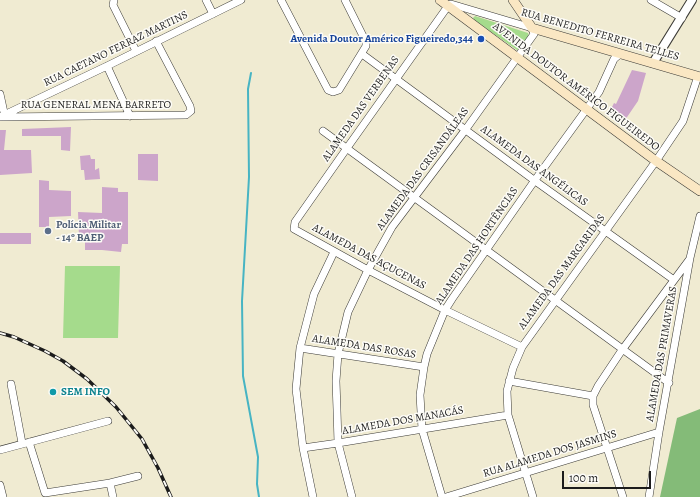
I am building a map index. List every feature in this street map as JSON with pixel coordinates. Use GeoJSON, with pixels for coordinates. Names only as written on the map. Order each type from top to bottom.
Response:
{"type":"FeatureCollection","features":[{"type":"Feature","properties":{"kind":"main road","name":"AVENIDA DOUTOR AMÉRICO FIGUEIREDO"},"geometry":{"type":"LineString","coordinates":[[440,0],[656,161],[700,191]]}},
{"type":"Feature","properties":{"kind":"main road"},"geometry":{"type":"LineString","coordinates":[[513,0],[532,28]]}},
{"type":"Feature","properties":{"kind":"main road","name":"RUA BENEDITO FERREIRA TELLES"},"geometry":{"type":"LineString","coordinates":[[532,28],[699,76]]}},
{"type":"Feature","properties":{"kind":"street"},"geometry":{"type":"LineString","coordinates":[[206,0],[213,14]]}},
{"type":"Feature","properties":{"kind":"street","name":"RUA CAETANO FERRAZ MARTINS"},"geometry":{"type":"LineString","coordinates":[[2,116],[241,0]]}},
{"type":"Feature","properties":{"kind":"street"},"geometry":{"type":"LineString","coordinates":[[281,0],[328,90],[333,92],[339,90],[366,46],[366,42],[345,0]]}},
{"type":"Feature","properties":{"kind":"street"},"geometry":{"type":"LineString","coordinates":[[651,0],[682,18]]}},
{"type":"Feature","properties":{"kind":"street"},"geometry":{"type":"LineString","coordinates":[[653,63],[692,0]]}},
{"type":"Feature","properties":{"kind":"street"},"geometry":{"type":"LineString","coordinates":[[114,1],[114,5],[136,51]]}},
{"type":"Feature","properties":{"kind":"street","name":"RUA BENEDITO FERREIRA TELLES"},"geometry":{"type":"LineString","coordinates":[[448,6],[453,4],[532,28]]}},
{"type":"Feature","properties":{"kind":"street","name":"ALAMEDA DAS VERBENAS"},"geometry":{"type":"LineString","coordinates":[[294,226],[295,222],[448,6]]}},
{"type":"Feature","properties":{"kind":"street","name":"ALAMEDA DAS CRISANDÁLEAS"},"geometry":{"type":"LineString","coordinates":[[352,497],[338,443],[336,381],[338,354],[348,312],[368,270],[392,227],[533,37],[534,32],[532,28]]}},
{"type":"Feature","properties":{"kind":"street","name":"RUA GENERAL MENA BARRETO"},"geometry":{"type":"LineString","coordinates":[[2,116],[186,115],[191,111],[190,106],[156,41]]}},
{"type":"Feature","properties":{"kind":"street","name":"ALAMEDA DAS ANGÉLICAS"},"geometry":{"type":"LineString","coordinates":[[362,54],[674,280]]}},
{"type":"Feature","properties":{"kind":"street","name":"ALAMEDA DAS HORTÊNCIAS"},"geometry":{"type":"LineString","coordinates":[[442,497],[422,429],[420,395],[427,354],[445,310],[535,180],[599,92],[614,58],[620,54]]}},
{"type":"Feature","properties":{"kind":"street"},"geometry":{"type":"LineString","coordinates":[[107,66],[130,116]]}},
{"type":"Feature","properties":{"kind":"street","name":"ALAMEDA DAS MARGARIDAS"},"geometry":{"type":"LineString","coordinates":[[533,497],[508,415],[507,391],[509,380],[522,347],[656,161],[683,121],[699,76]]}},
{"type":"Feature","properties":{"kind":"street"},"geometry":{"type":"LineString","coordinates":[[0,94],[2,116]]}},
{"type":"Feature","properties":{"kind":"street"},"geometry":{"type":"LineString","coordinates":[[322,131],[415,197],[668,383]]}},
{"type":"Feature","properties":{"kind":"street","name":"ALAMEDA DAS PRIMAVERAS"},"geometry":{"type":"LineString","coordinates":[[649,497],[684,273],[690,258],[700,216]]}},
{"type":"Feature","properties":{"kind":"street","name":"ALAMEDA DAS AÇUCENAS"},"geometry":{"type":"LineString","coordinates":[[294,226],[296,231],[334,252],[445,310],[522,347]]}},
{"type":"Feature","properties":{"kind":"street"},"geometry":{"type":"LineString","coordinates":[[313,497],[303,448],[296,389],[300,348],[314,294],[334,252]]}},
{"type":"Feature","properties":{"kind":"street"},"geometry":{"type":"LineString","coordinates":[[623,497],[608,447],[593,405],[594,396],[598,386],[622,350],[674,280],[684,273]]}},
{"type":"Feature","properties":{"kind":"street","name":"ALAMEDA DAS ROSAS"},"geometry":{"type":"LineString","coordinates":[[300,348],[424,367]]}},
{"type":"Feature","properties":{"kind":"street"},"geometry":{"type":"LineString","coordinates":[[509,380],[594,396]]}},
{"type":"Feature","properties":{"kind":"street"},"geometry":{"type":"LineString","coordinates":[[11,384],[26,443],[45,493],[110,483],[138,476]]}},
{"type":"Feature","properties":{"kind":"street","name":"ALAMEDA DOS MANACÁS"},"geometry":{"type":"LineString","coordinates":[[303,448],[508,415]]}},
{"type":"Feature","properties":{"kind":"street"},"geometry":{"type":"LineString","coordinates":[[0,450],[108,421]]}},
{"type":"Feature","properties":{"kind":"street","name":"RUA ALAMEDA DOS JASMINS"},"geometry":{"type":"LineString","coordinates":[[446,497],[659,432]]}},
{"type":"Feature","properties":{"kind":"street"},"geometry":{"type":"LineString","coordinates":[[110,483],[113,497]]}},
{"type":"Feature","properties":{"kind":"street"},"geometry":{"type":"LineString","coordinates":[[0,485],[3,497]]}},
{"type":"Feature","properties":{"kind":"green space"},"geometry":{"type":"Polygon","coordinates":[[[475,16],[528,33],[529,37],[520,49],[517,50],[474,20],[473,18],[475,16]]]}},
{"type":"Feature","properties":{"kind":"green space"},"geometry":{"type":"Polygon","coordinates":[[[65,266],[120,266],[118,338],[63,338],[65,266]]]}},
{"type":"Feature","properties":{"kind":"green space"},"geometry":{"type":"Polygon","coordinates":[[[700,409],[700,497],[660,497],[677,418],[700,409]]]}},
{"type":"Feature","properties":{"kind":"building"},"geometry":{"type":"Polygon","coordinates":[[[632,70],[646,73],[638,101],[623,123],[609,113],[614,103],[616,104],[632,70]]]}},
{"type":"Feature","properties":{"kind":"building"},"geometry":{"type":"Polygon","coordinates":[[[71,127],[70,151],[61,150],[61,136],[22,136],[22,129],[71,127]]]}},
{"type":"Feature","properties":{"kind":"building"},"geometry":{"type":"Polygon","coordinates":[[[0,130],[6,130],[4,150],[31,150],[32,173],[0,175],[0,130]]]}},
{"type":"Feature","properties":{"kind":"building"},"geometry":{"type":"Polygon","coordinates":[[[138,154],[158,154],[158,181],[138,180],[138,154]]]}},
{"type":"Feature","properties":{"kind":"building"},"geometry":{"type":"Polygon","coordinates":[[[90,155],[91,159],[95,159],[95,170],[99,168],[100,179],[85,180],[84,170],[81,170],[80,156],[90,155]]]}},
{"type":"Feature","properties":{"kind":"building"},"geometry":{"type":"Polygon","coordinates":[[[39,180],[49,181],[49,190],[71,191],[71,216],[49,217],[49,227],[39,227],[39,180]]]}},
{"type":"Feature","properties":{"kind":"building"},"geometry":{"type":"Polygon","coordinates":[[[102,187],[118,188],[118,192],[128,192],[128,244],[122,244],[121,252],[85,250],[85,235],[79,237],[78,212],[102,213],[102,187]]]}},
{"type":"Feature","properties":{"kind":"building"},"geometry":{"type":"Polygon","coordinates":[[[0,233],[31,233],[31,244],[0,244],[0,233]]]}},
{"type":"Feature","properties":{"kind":"waterway"},"geometry":{"type":"LineString","coordinates":[[251,73],[248,89],[249,177],[242,301],[243,376],[258,457],[257,484],[259,497]]}},
{"type":"Feature","properties":{"kind":"railway"},"geometry":{"type":"LineString","coordinates":[[0,333],[14,337],[45,351],[63,361],[87,379],[116,407],[142,439],[158,468],[171,497]]}},
{"type":"Feature","properties":{"kind":"place","name":"Avenida Doutor Américo Figueiredo,344"},"geometry":{"type":"Point","coordinates":[481,39]}},
{"type":"Feature","properties":{"kind":"place","name":"Polícia Militar - 14º BAEP"},"geometry":{"type":"Point","coordinates":[48,231]}},
{"type":"Feature","properties":{"kind":"place","name":"SEM INFO"},"geometry":{"type":"Point","coordinates":[53,392]}}]}
